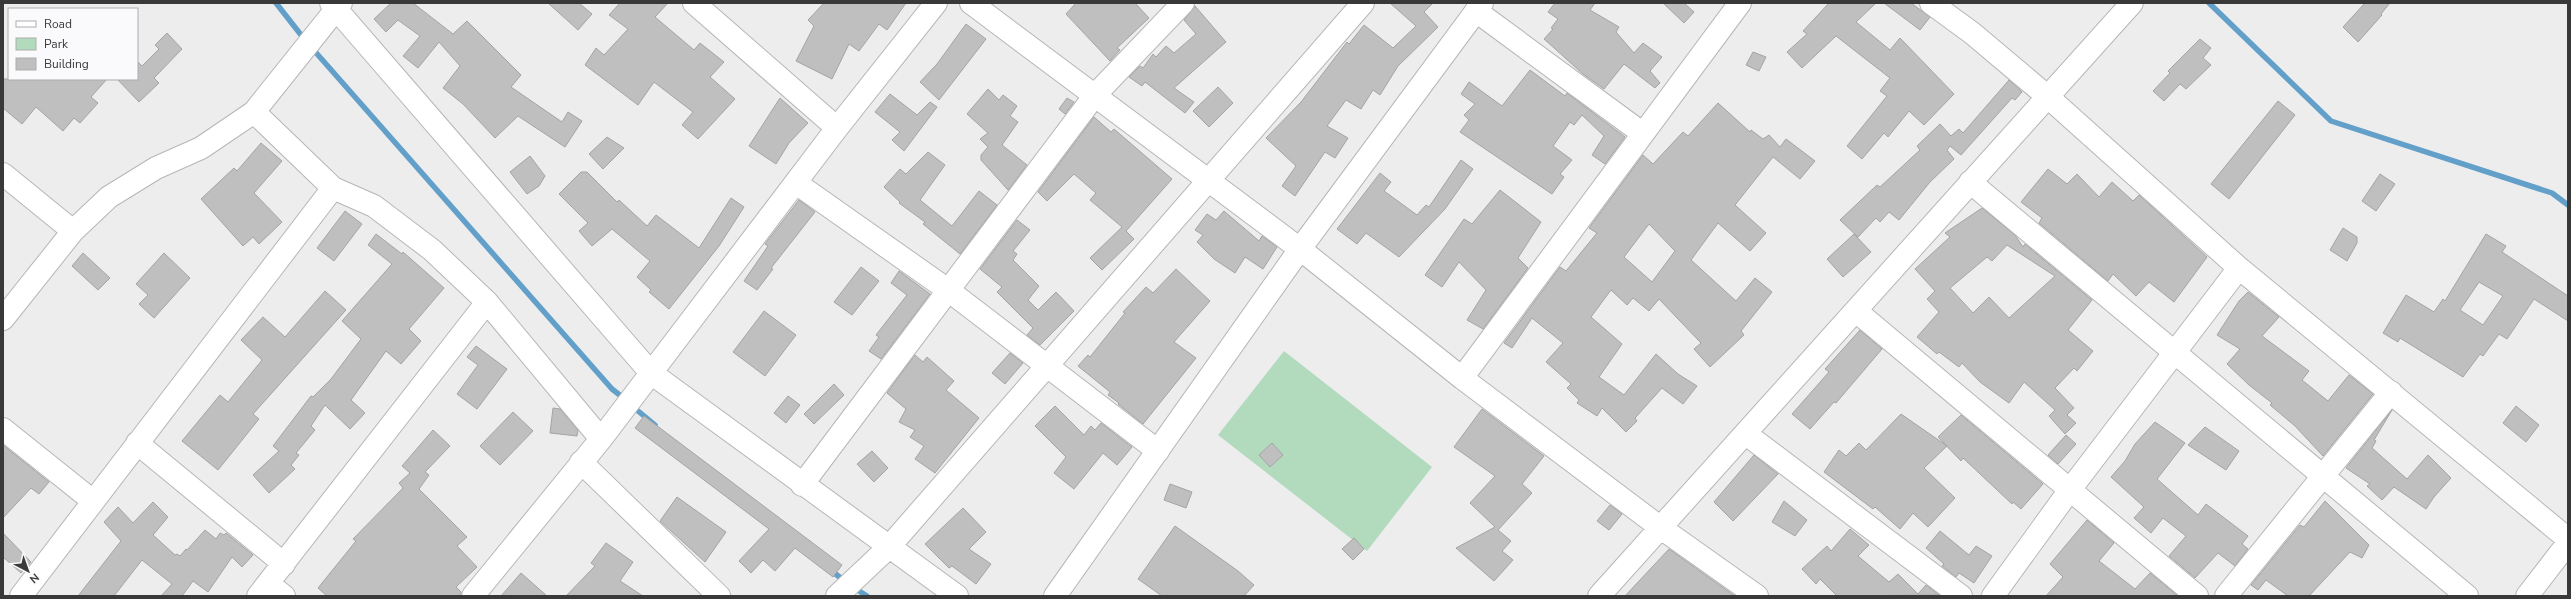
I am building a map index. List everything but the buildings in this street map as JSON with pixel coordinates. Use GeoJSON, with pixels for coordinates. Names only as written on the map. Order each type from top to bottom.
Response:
{"type":"FeatureCollection","features":[{"type":"Feature","properties":{"kind":"street"},"geometry":{"type":"LineString","coordinates":[[694,3],[837,128]]}},
{"type":"Feature","properties":{"kind":"street"},"geometry":{"type":"LineString","coordinates":[[472,596],[606,432],[837,128],[936,3]]}},
{"type":"Feature","properties":{"kind":"street"},"geometry":{"type":"LineString","coordinates":[[971,3],[1095,95],[1207,181],[1300,249],[1462,378],[1661,528],[1757,596]]}},
{"type":"Feature","properties":{"kind":"street"},"geometry":{"type":"LineString","coordinates":[[802,485],[1095,95],[1183,3]]}},
{"type":"Feature","properties":{"kind":"street"},"geometry":{"type":"LineString","coordinates":[[837,595],[889,547],[1363,3]]}},
{"type":"Feature","properties":{"kind":"street"},"geometry":{"type":"LineString","coordinates":[[1462,378],[1740,3]]}},
{"type":"Feature","properties":{"kind":"street"},"geometry":{"type":"LineString","coordinates":[[1931,3],[1972,33],[2048,97],[2239,268],[2568,539]]}},
{"type":"Feature","properties":{"kind":"street"},"geometry":{"type":"LineString","coordinates":[[1599,596],[2132,3]]}},
{"type":"Feature","properties":{"kind":"street"},"geometry":{"type":"LineString","coordinates":[[1055,596],[1300,249],[1479,7],[1642,134]]}},
{"type":"Feature","properties":{"kind":"street"},"geometry":{"type":"LineString","coordinates":[[3,319],[73,231],[109,197],[156,168],[201,148],[254,112],[334,9],[651,373],[802,485],[957,596]]}},
{"type":"Feature","properties":{"kind":"street"},"geometry":{"type":"LineString","coordinates":[[254,112],[333,188],[374,206],[432,250],[487,302],[606,432]]}},
{"type":"Feature","properties":{"kind":"street"},"geometry":{"type":"LineString","coordinates":[[3,174],[73,231]]}},
{"type":"Feature","properties":{"kind":"street"},"geometry":{"type":"LineString","coordinates":[[1970,182],[2467,596]]}},
{"type":"Feature","properties":{"kind":"street"},"geometry":{"type":"LineString","coordinates":[[796,183],[948,290],[1048,364],[1158,451]]}},
{"type":"Feature","properties":{"kind":"street"},"geometry":{"type":"LineString","coordinates":[[21,596],[333,188]]}},
{"type":"Feature","properties":{"kind":"street"},"geometry":{"type":"LineString","coordinates":[[1993,596],[2069,491],[2176,353],[2239,268]]}},
{"type":"Feature","properties":{"kind":"street"},"geometry":{"type":"LineString","coordinates":[[270,592],[284,564],[487,302]]}},
{"type":"Feature","properties":{"kind":"street"},"geometry":{"type":"LineString","coordinates":[[1856,311],[2069,491],[2197,596]]}},
{"type":"Feature","properties":{"kind":"street"},"geometry":{"type":"LineString","coordinates":[[2226,596],[2324,477],[2391,392]]}},
{"type":"Feature","properties":{"kind":"street"},"geometry":{"type":"LineString","coordinates":[[3,429],[93,501]]}},
{"type":"Feature","properties":{"kind":"street"},"geometry":{"type":"LineString","coordinates":[[1746,434],[1961,596]]}},
{"type":"Feature","properties":{"kind":"street"},"geometry":{"type":"LineString","coordinates":[[137,443],[284,564]]}},
{"type":"Feature","properties":{"kind":"street"},"geometry":{"type":"LineString","coordinates":[[581,462],[720,596]]}},
{"type":"Feature","properties":{"kind":"street"},"geometry":{"type":"LineString","coordinates":[[2527,596],[2568,543]]}},
{"type":"Feature","properties":{"kind":"green space"},"geometry":{"type":"Polygon","coordinates":[[[1284,351],[1432,467],[1367,551],[1218,435],[1284,351]]]}},
{"type":"Feature","properties":{"kind":"waterway"},"geometry":{"type":"LineString","coordinates":[[276,3],[305,40]]}},
{"type":"Feature","properties":{"kind":"waterway"},"geometry":{"type":"LineString","coordinates":[[2209,3],[2331,121],[2552,193],[2568,205]]}},
{"type":"Feature","properties":{"kind":"waterway"},"geometry":{"type":"LineString","coordinates":[[311,47],[612,389],[626,400]]}},
{"type":"Feature","properties":{"kind":"waterway"},"geometry":{"type":"LineString","coordinates":[[632,406],[655,425]]}},
{"type":"Feature","properties":{"kind":"waterway"},"geometry":{"type":"LineString","coordinates":[[829,569],[846,582]]}},
{"type":"Feature","properties":{"kind":"waterway"},"geometry":{"type":"LineString","coordinates":[[853,587],[867,596]]}}]}
